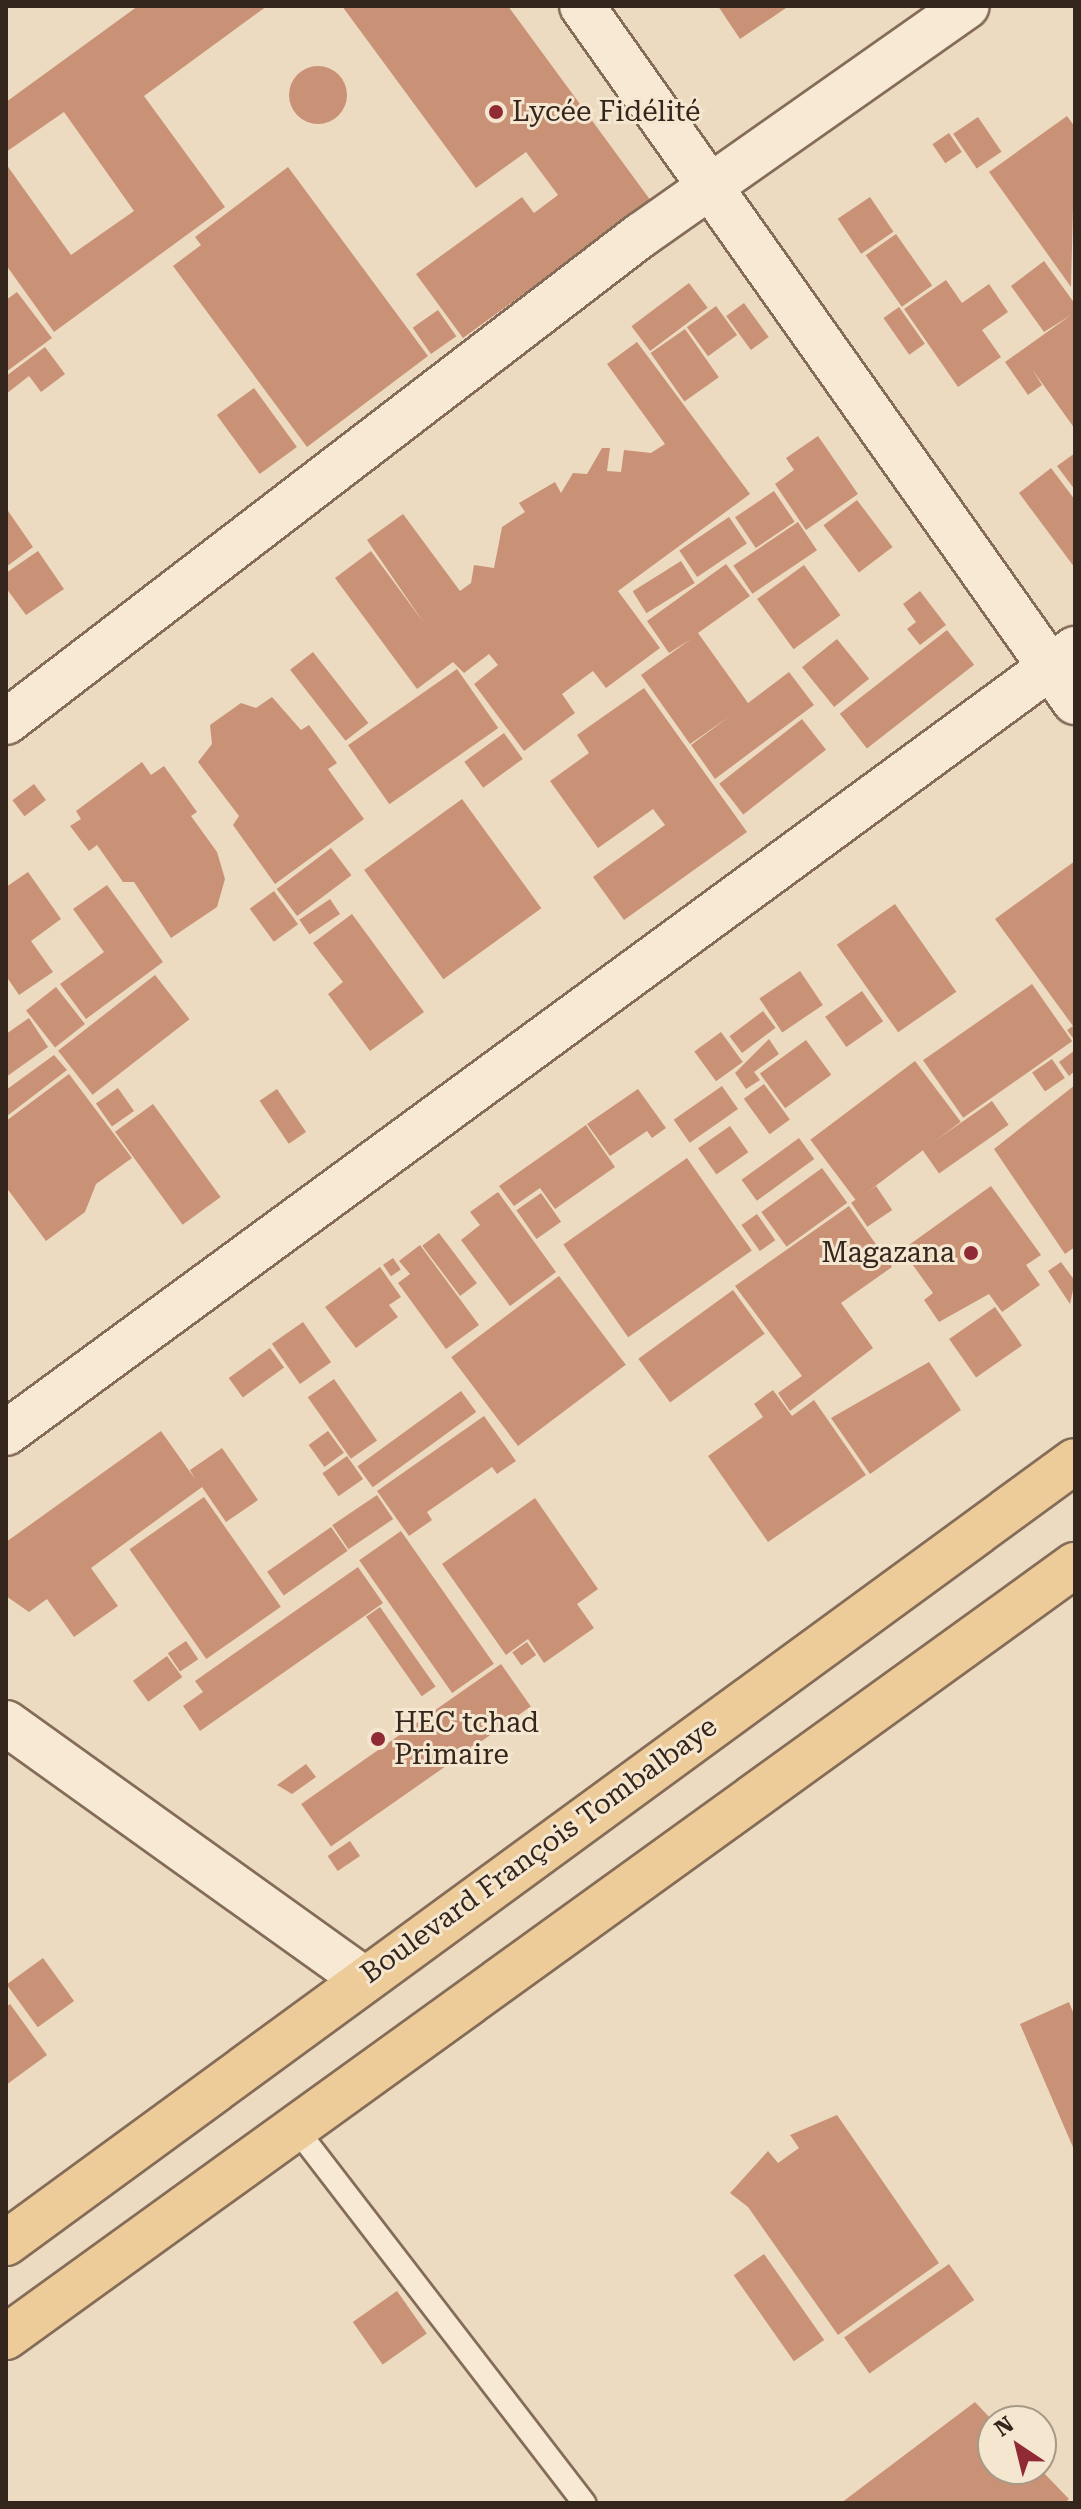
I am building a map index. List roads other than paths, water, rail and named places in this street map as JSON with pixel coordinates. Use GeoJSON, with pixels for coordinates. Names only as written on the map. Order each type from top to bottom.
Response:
{"type":"FeatureCollection","features":[{"type":"Feature","properties":{"kind":"main road","name":"Boulevard François Tombalbaye"},"geometry":{"type":"LineString","coordinates":[[6,2243],[362,1978],[1075,1461]]}},
{"type":"Feature","properties":{"kind":"main road"},"geometry":{"type":"LineString","coordinates":[[6,2337],[297,2130],[1075,1565]]}},
{"type":"Feature","properties":{"kind":"street"},"geometry":{"type":"LineString","coordinates":[[582,6],[708,188],[1062,658],[1075,702]]}},
{"type":"Feature","properties":{"kind":"street"},"geometry":{"type":"LineString","coordinates":[[6,722],[708,188],[967,6]]}},
{"type":"Feature","properties":{"kind":"street"},"geometry":{"type":"LineString","coordinates":[[6,1433],[1062,658]]}},
{"type":"Feature","properties":{"kind":"street"},"geometry":{"type":"LineString","coordinates":[[6,1723],[362,1978]]}},
{"type":"Feature","properties":{"kind":"lane"},"geometry":{"type":"LineString","coordinates":[[297,2130],[584,2503]]}},
{"type":"Feature","properties":{"kind":"place","name":"Lycée Fidélité"},"geometry":{"type":"Point","coordinates":[496,112]}},
{"type":"Feature","properties":{"kind":"place","name":"Magazana"},"geometry":{"type":"Point","coordinates":[971,1253]}},
{"type":"Feature","properties":{"kind":"place","name":"HEC tchad Primaire"},"geometry":{"type":"Point","coordinates":[378,1739]}}]}
